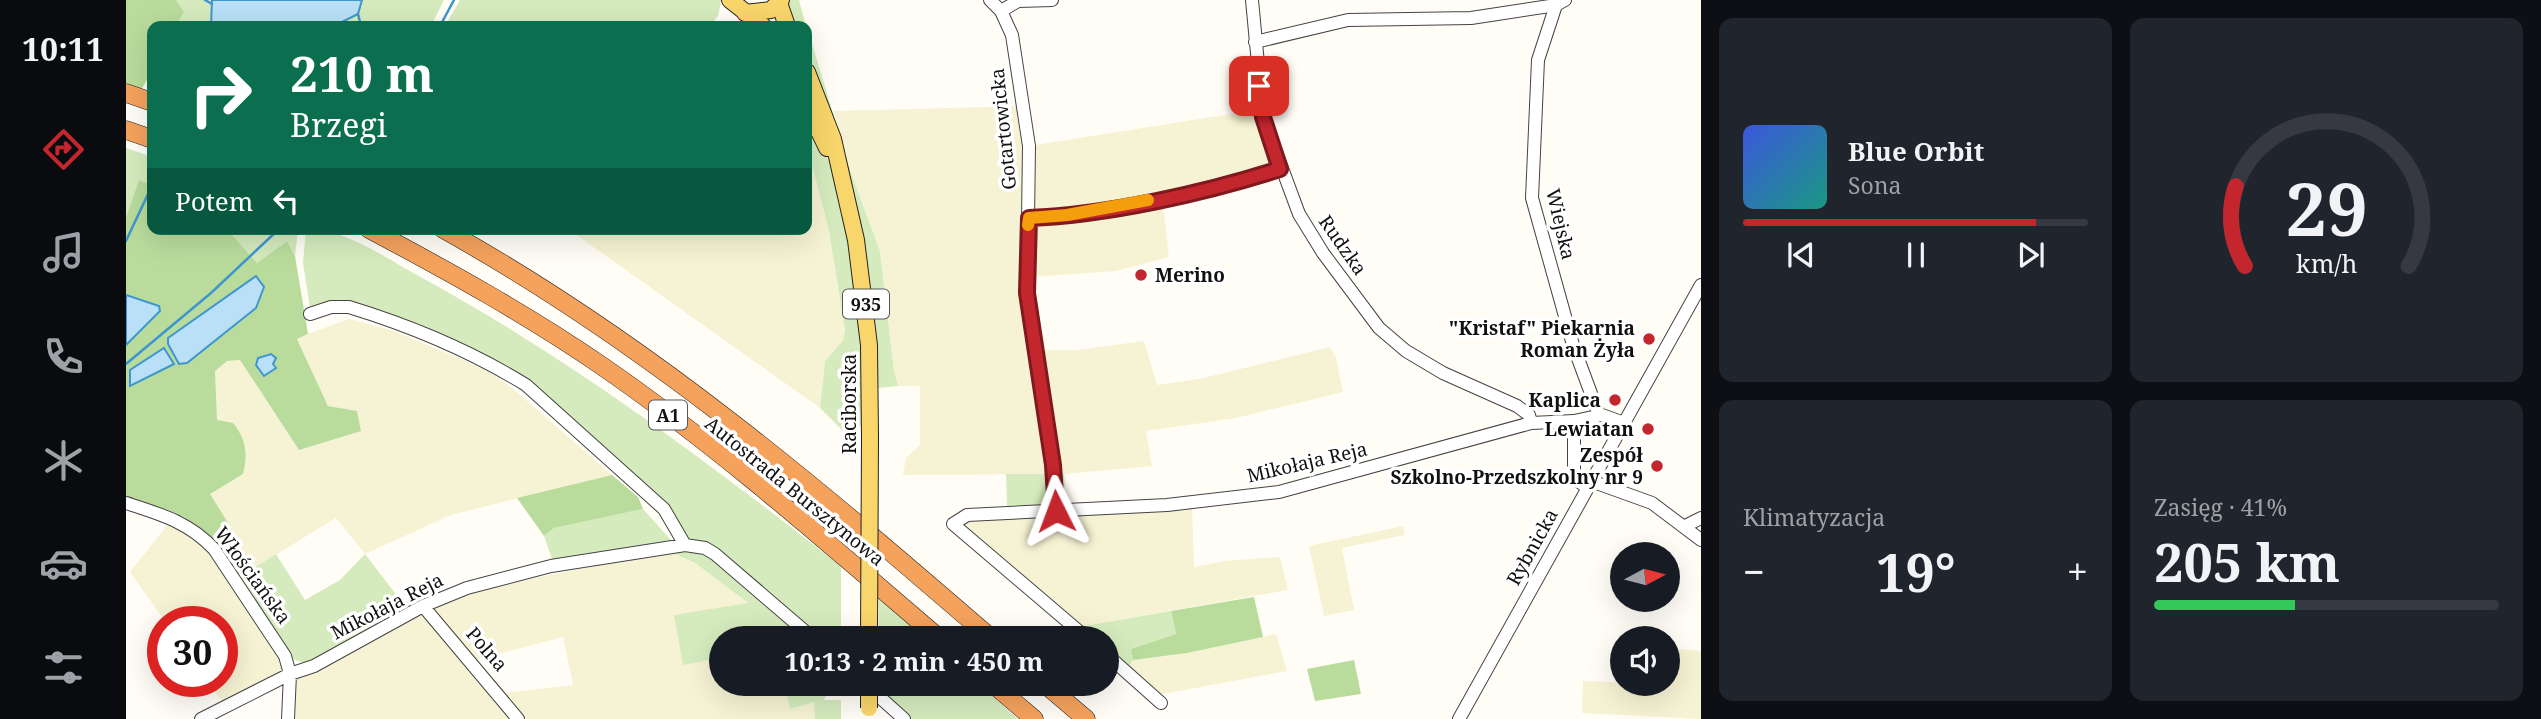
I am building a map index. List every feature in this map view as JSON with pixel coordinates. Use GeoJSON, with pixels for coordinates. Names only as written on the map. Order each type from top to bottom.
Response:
{"type":"FeatureCollection","features":[{"type":"Feature","properties":{"kind":"highway"},"geometry":{"type":"LineString","coordinates":[[126,93],[147,100]]}},
{"type":"Feature","properties":{"kind":"highway"},"geometry":{"type":"LineString","coordinates":[[126,130],[147,137]]}},
{"type":"Feature","properties":{"kind":"highway","name":"Autostrada Bursztynowa"},"geometry":{"type":"LineString","coordinates":[[380,235],[485,293],[601,366],[733,465],[925,626]]}},
{"type":"Feature","properties":{"kind":"highway","name":"Autostrada Bursztynowa"},"geometry":{"type":"LineString","coordinates":[[454,235],[504,263],[618,335],[694,391],[839,508],[977,626]]}},
{"type":"Feature","properties":{"kind":"highway"},"geometry":{"type":"LineString","coordinates":[[1007,696],[1034,719]]}},
{"type":"Feature","properties":{"kind":"highway"},"geometry":{"type":"LineString","coordinates":[[1059,696],[1086,719]]}},
{"type":"Feature","properties":{"kind":"main road"},"geometry":{"type":"LineString","coordinates":[[730,0],[756,21]]}},
{"type":"Feature","properties":{"kind":"main road"},"geometry":{"type":"LineString","coordinates":[[745,13],[762,12],[780,2],[786,21]]}},
{"type":"Feature","properties":{"kind":"main road","name":"Raciborska"},"geometry":{"type":"LineString","coordinates":[[812,83],[828,120],[854,227],[864,295],[870,362],[869,626]]}},
{"type":"Feature","properties":{"kind":"main road","name":"Raciborska"},"geometry":{"type":"LineString","coordinates":[[812,116],[839,172]]}},
{"type":"Feature","properties":{"kind":"main road"},"geometry":{"type":"LineString","coordinates":[[868,696],[869,714]]}},
{"type":"Feature","properties":{"kind":"street","name":"Gotartowicka"},"geometry":{"type":"LineString","coordinates":[[990,0],[1001,10],[1012,35],[1029,146],[1027,293],[1052,457],[1056,511]]}},
{"type":"Feature","properties":{"kind":"street"},"geometry":{"type":"LineString","coordinates":[[1001,10],[1018,1],[1052,0]]}},
{"type":"Feature","properties":{"kind":"street","name":"Rudzka"},"geometry":{"type":"LineString","coordinates":[[1251,0],[1260,105],[1280,169],[1299,214],[1323,253],[1380,328],[1406,351],[1443,373],[1524,410],[1531,423]]}},
{"type":"Feature","properties":{"kind":"street"},"geometry":{"type":"LineString","coordinates":[[1255,41],[1348,20],[1471,18],[1560,3]]}},
{"type":"Feature","properties":{"kind":"street","name":"Wiejska"},"geometry":{"type":"LineString","coordinates":[[1560,3],[1538,60],[1532,198],[1573,345],[1599,415]]}},
{"type":"Feature","properties":{"kind":"street"},"geometry":{"type":"LineString","coordinates":[[1029,218],[1067,215],[1168,197],[1280,169]]}},
{"type":"Feature","properties":{"kind":"street","name":"Rybnicka"},"geometry":{"type":"LineString","coordinates":[[1459,719],[1701,285]]}},
{"type":"Feature","properties":{"kind":"street"},"geometry":{"type":"LineString","coordinates":[[310,314],[331,307],[349,307],[464,350],[510,375],[564,418],[664,509],[685,545],[705,548],[715,554],[799,626]]}},
{"type":"Feature","properties":{"kind":"street"},"geometry":{"type":"LineString","coordinates":[[1599,415],[1623,423]]}},
{"type":"Feature","properties":{"kind":"street","name":"Mikołaja Reja"},"geometry":{"type":"LineString","coordinates":[[1073,626],[953,524],[967,515],[1167,505],[1279,492],[1531,423],[1574,421],[1599,415]]}},
{"type":"Feature","properties":{"kind":"street"},"geometry":{"type":"LineString","coordinates":[[1574,421],[1574,478],[1652,503],[1701,540]]}},
{"type":"Feature","properties":{"kind":"street","name":"Włościańska"},"geometry":{"type":"LineString","coordinates":[[126,503],[176,519],[200,533],[215,549],[276,640],[290,674]]}},
{"type":"Feature","properties":{"kind":"street"},"geometry":{"type":"LineString","coordinates":[[1685,526],[1701,519]]}},
{"type":"Feature","properties":{"kind":"street","name":"Mikołaja Reja"},"geometry":{"type":"LineString","coordinates":[[201,719],[290,674],[314,666],[423,606],[467,588],[551,566],[685,545]]}},
{"type":"Feature","properties":{"kind":"street","name":"Polna"},"geometry":{"type":"LineString","coordinates":[[423,606],[518,719]]}},
{"type":"Feature","properties":{"kind":"street"},"geometry":{"type":"LineString","coordinates":[[1119,666],[1161,703]]}},
{"type":"Feature","properties":{"kind":"street"},"geometry":{"type":"LineString","coordinates":[[288,719],[290,674]]}},
{"type":"Feature","properties":{"kind":"street"},"geometry":{"type":"LineString","coordinates":[[880,696],[904,719]]}},
{"type":"Feature","properties":{"kind":"shaded area"},"geometry":{"type":"Polygon","coordinates":[[[1026,106],[1029,146],[1256,110],[1276,175],[1162,195],[1169,257],[1116,271],[1030,277],[1042,350],[1077,350],[1144,341],[1157,385],[1199,379],[1330,347],[1336,357],[1343,392],[1236,418],[1146,431],[1152,466],[1064,474],[903,475],[906,458],[920,445],[920,386],[898,386],[880,251],[851,173],[834,111],[1026,106]]]}},
{"type":"Feature","properties":{"kind":"shaded area"},"geometry":{"type":"Polygon","coordinates":[[[812,165],[829,231],[845,330],[843,339],[825,361],[820,408],[576,235],[812,235],[812,165]]]}},
{"type":"Feature","properties":{"kind":"shaded area"},"geometry":{"type":"Polygon","coordinates":[[[349,319],[391,330],[483,368],[511,387],[612,475],[451,515],[365,554],[336,518],[244,574],[222,540],[235,533],[209,494],[243,474],[217,420],[215,370],[227,361],[240,360],[299,450],[357,411],[328,406],[297,338],[349,319]]]}},
{"type":"Feature","properties":{"kind":"shaded area"},"geometry":{"type":"Polygon","coordinates":[[[1192,509],[1194,567],[1225,561],[1280,557],[1288,590],[1084,626],[963,527],[964,521],[1192,509]]]}},
{"type":"Feature","properties":{"kind":"shaded area"},"geometry":{"type":"Polygon","coordinates":[[[169,523],[202,543],[229,575],[284,668],[277,678],[224,704],[219,697],[238,697],[238,606],[154,606],[130,572],[169,523]]]}},
{"type":"Feature","properties":{"kind":"shaded area"},"geometry":{"type":"Polygon","coordinates":[[[1403,526],[1405,535],[1342,548],[1354,610],[1324,616],[1309,546],[1403,526]]]}},
{"type":"Feature","properties":{"kind":"shaded area"},"geometry":{"type":"Polygon","coordinates":[[[669,551],[695,563],[749,604],[674,615],[709,649],[709,696],[787,696],[790,708],[815,702],[815,719],[524,719],[504,693],[573,685],[563,637],[475,660],[434,608],[489,587],[669,551]]]}},
{"type":"Feature","properties":{"kind":"shaded area"},"geometry":{"type":"Polygon","coordinates":[[[421,612],[513,719],[290,719],[295,680],[421,612]]]}},
{"type":"Feature","properties":{"kind":"shaded area"},"geometry":{"type":"Polygon","coordinates":[[[1276,634],[1287,671],[1158,695],[1128,667],[1133,660],[1187,653],[1276,634]]]}},
{"type":"Feature","properties":{"kind":"shaded area"},"geometry":{"type":"Polygon","coordinates":[[[1680,649],[1701,651],[1701,719],[1582,713],[1583,681],[1610,682],[1610,696],[1680,696],[1680,649]]]}},
{"type":"Feature","properties":{"kind":"green space"},"geometry":{"type":"Polygon","coordinates":[[[126,0],[176,0],[184,12],[179,21],[147,21],[147,80],[140,92],[126,87],[126,0]]]}},
{"type":"Feature","properties":{"kind":"green space"},"geometry":{"type":"Polygon","coordinates":[[[176,0],[212,0],[211,21],[179,21],[184,12],[176,0]]]}},
{"type":"Feature","properties":{"kind":"green space"},"geometry":{"type":"Polygon","coordinates":[[[362,0],[444,0],[434,21],[344,21],[358,14],[362,0]]]}},
{"type":"Feature","properties":{"kind":"green space"},"geometry":{"type":"Polygon","coordinates":[[[460,0],[721,0],[718,16],[714,21],[448,21],[460,0]]]}},
{"type":"Feature","properties":{"kind":"green space"},"geometry":{"type":"Polygon","coordinates":[[[787,0],[799,0],[805,21],[791,21],[787,0]]]}},
{"type":"Feature","properties":{"kind":"green space"},"geometry":{"type":"Polygon","coordinates":[[[812,44],[851,173],[880,251],[898,386],[878,388],[874,322],[829,117],[812,74],[812,44]]]}},
{"type":"Feature","properties":{"kind":"green space"},"geometry":{"type":"Polygon","coordinates":[[[812,125],[825,151],[848,229],[860,310],[866,432],[857,423],[854,361],[843,362],[843,431],[820,408],[825,361],[843,340],[845,330],[829,231],[812,165],[812,125]]]}},
{"type":"Feature","properties":{"kind":"green space"},"geometry":{"type":"Polygon","coordinates":[[[126,148],[147,155],[147,183],[139,180],[126,217],[126,148]]]}},
{"type":"Feature","properties":{"kind":"green space"},"geometry":{"type":"Polygon","coordinates":[[[139,180],[147,183],[147,235],[232,235],[257,263],[287,241],[295,256],[308,334],[297,339],[328,406],[357,411],[361,431],[299,450],[240,360],[227,361],[215,371],[217,420],[233,423],[241,435],[245,453],[243,474],[210,494],[235,534],[217,542],[184,517],[126,499],[126,345],[160,310],[158,306],[126,295],[126,217],[139,180]]]}},
{"type":"Feature","properties":{"kind":"green space"},"geometry":{"type":"Polygon","coordinates":[[[232,235],[297,235],[295,256],[287,241],[257,263],[232,235]]]}},
{"type":"Feature","properties":{"kind":"green space"},"geometry":{"type":"Polygon","coordinates":[[[305,235],[338,235],[363,245],[473,307],[635,411],[841,566],[841,626],[806,626],[707,544],[689,538],[544,394],[518,372],[460,343],[394,319],[310,308],[303,263],[305,235]]]}},
{"type":"Feature","properties":{"kind":"green space"},"geometry":{"type":"Polygon","coordinates":[[[1006,474],[1064,474],[1065,504],[1007,506],[1006,474]]]}},
{"type":"Feature","properties":{"kind":"green space"},"geometry":{"type":"Polygon","coordinates":[[[612,475],[638,497],[643,509],[554,528],[544,536],[517,498],[612,475]]]}},
{"type":"Feature","properties":{"kind":"green space"},"geometry":{"type":"Polygon","coordinates":[[[643,509],[671,540],[553,562],[544,536],[554,528],[643,509]]]}},
{"type":"Feature","properties":{"kind":"green space"},"geometry":{"type":"Polygon","coordinates":[[[222,540],[244,574],[276,554],[305,600],[340,580],[365,554],[408,610],[320,657],[303,663],[291,658],[213,542],[222,540]]]}},
{"type":"Feature","properties":{"kind":"green space"},"geometry":{"type":"Polygon","coordinates":[[[669,551],[695,551],[711,557],[793,626],[709,626],[709,660],[683,665],[674,615],[748,603],[695,563],[669,551]]]}},
{"type":"Feature","properties":{"kind":"green space"},"geometry":{"type":"Polygon","coordinates":[[[1254,597],[1263,637],[1187,653],[1133,660],[1131,649],[1176,634],[1171,611],[1254,597]]]}},
{"type":"Feature","properties":{"kind":"green space"},"geometry":{"type":"Polygon","coordinates":[[[879,599],[910,626],[879,626],[879,599]]]}},
{"type":"Feature","properties":{"kind":"green space"},"geometry":{"type":"Polygon","coordinates":[[[1171,611],[1176,634],[1131,649],[1133,660],[1128,667],[1119,658],[1119,626],[1084,626],[1171,611]]]}},
{"type":"Feature","properties":{"kind":"green space"},"geometry":{"type":"Polygon","coordinates":[[[1354,660],[1361,694],[1315,701],[1307,669],[1354,660]]]}},
{"type":"Feature","properties":{"kind":"green space"},"geometry":{"type":"Polygon","coordinates":[[[787,696],[826,696],[824,700],[841,700],[841,719],[815,719],[814,702],[790,709],[787,696]]]}},
{"type":"Feature","properties":{"kind":"green space"},"geometry":{"type":"Polygon","coordinates":[[[887,696],[992,696],[1018,719],[911,719],[887,696]]]}},
{"type":"Feature","properties":{"kind":"water"},"geometry":{"type":"Polygon","coordinates":[[[212,0],[362,0],[358,14],[344,21],[211,21],[212,0]]]}},
{"type":"Feature","properties":{"kind":"water"},"geometry":{"type":"Polygon","coordinates":[[[256,276],[264,287],[256,308],[187,363],[179,364],[168,344],[168,338],[256,276]]]}},
{"type":"Feature","properties":{"kind":"water"},"geometry":{"type":"Polygon","coordinates":[[[126,295],[159,306],[160,311],[126,345],[126,295]]]}},
{"type":"Feature","properties":{"kind":"water"},"geometry":{"type":"Polygon","coordinates":[[[164,348],[174,364],[130,386],[130,370],[164,348]]]}},
{"type":"Feature","properties":{"kind":"water"},"geometry":{"type":"Polygon","coordinates":[[[271,354],[276,358],[273,364],[276,368],[264,376],[256,365],[258,358],[271,354]]]}},
{"type":"Feature","properties":{"kind":"waterway"},"geometry":{"type":"LineString","coordinates":[[205,0],[212,4]]}},
{"type":"Feature","properties":{"kind":"waterway"},"geometry":{"type":"LineString","coordinates":[[443,21],[454,0]]}},
{"type":"Feature","properties":{"kind":"waterway"},"geometry":{"type":"LineString","coordinates":[[358,14],[360,21]]}},
{"type":"Feature","properties":{"kind":"waterway"},"geometry":{"type":"LineString","coordinates":[[126,241],[147,196]]}},
{"type":"Feature","properties":{"kind":"waterway"},"geometry":{"type":"LineString","coordinates":[[126,364],[211,293],[273,235]]}},
{"type":"Feature","properties":{"kind":"slow traffic"},"geometry":{"type":"LineString","coordinates":[[1028,225],[1029,218],[1067,215],[1148,200]]}},
{"type":"Feature","properties":{"kind":"place","name":"Merino"},"geometry":{"type":"Point","coordinates":[1141,275]}},
{"type":"Feature","properties":{"kind":"place","name":"\"Kristaf\" Piekarnia Roman Żyła"},"geometry":{"type":"Point","coordinates":[1649,339]}},
{"type":"Feature","properties":{"kind":"place","name":"Kaplica"},"geometry":{"type":"Point","coordinates":[1615,400]}},
{"type":"Feature","properties":{"kind":"place","name":"Lewiatan"},"geometry":{"type":"Point","coordinates":[1648,429]}},
{"type":"Feature","properties":{"kind":"place","name":"Zespół Szkolno-Przedszkolny nr 9"},"geometry":{"type":"Point","coordinates":[1657,466]}},
{"type":"Feature","properties":{"kind":"route"},"geometry":{"type":"LineString","coordinates":[[1056,511],[1053,465],[1028,313],[1026,277],[1029,218],[1067,215],[1168,197],[1280,169],[1263,117],[1259,86]]}}]}
